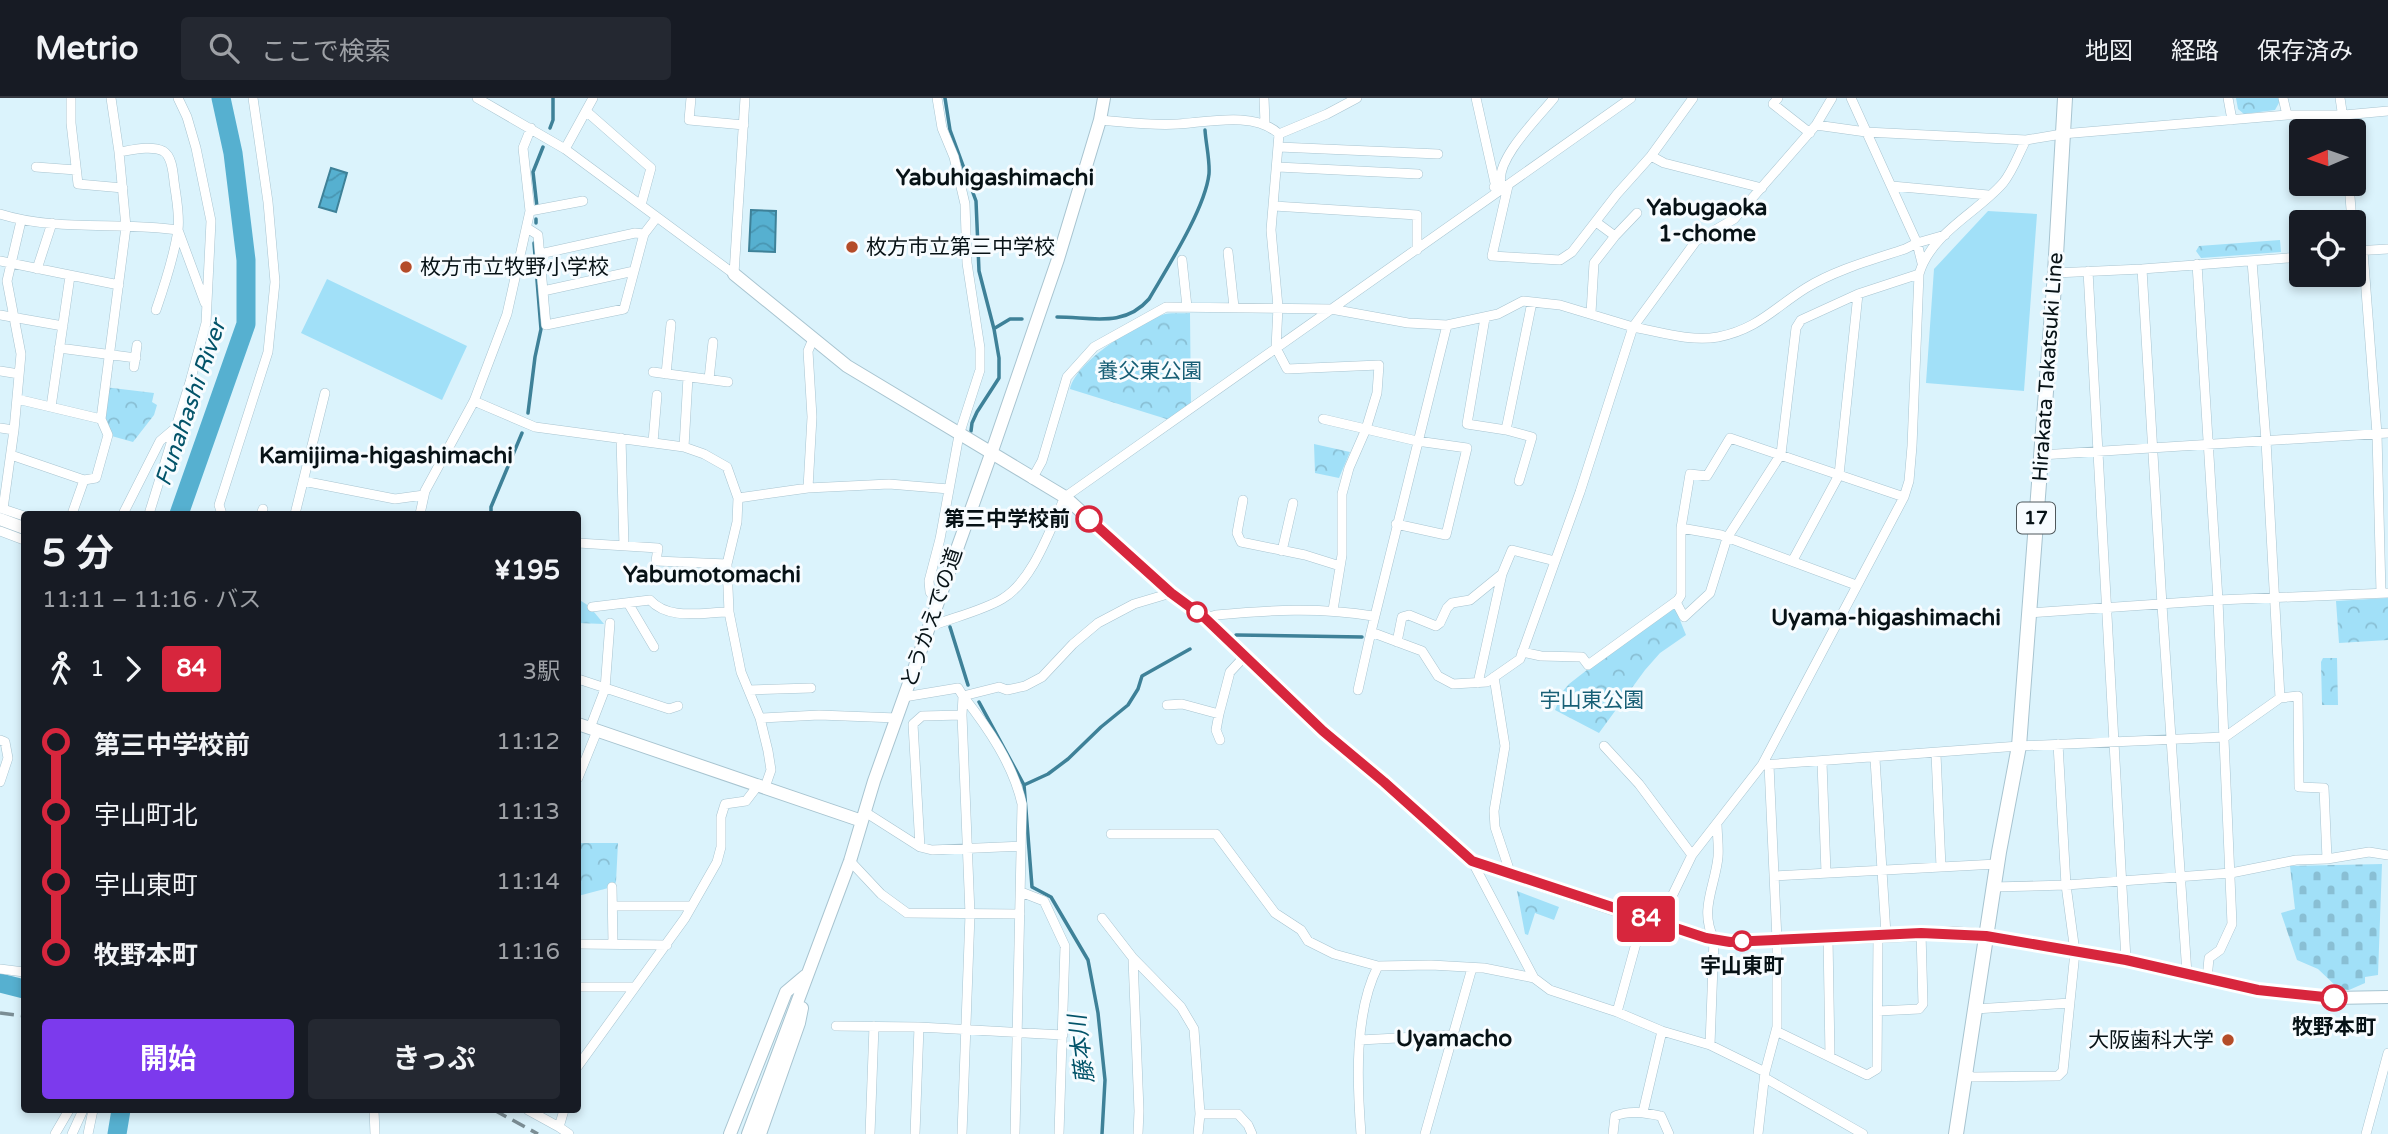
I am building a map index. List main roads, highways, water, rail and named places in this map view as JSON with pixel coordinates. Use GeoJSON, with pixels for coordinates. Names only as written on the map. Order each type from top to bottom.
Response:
{"type":"FeatureCollection","features":[{"type":"Feature","properties":{"kind":"main road","name":"Hirakata Takatsuki Line"},"geometry":{"type":"LineString","coordinates":[[1955,1134],[1993,887],[2019,746],[2055,273],[2065,98]]}},
{"type":"Feature","properties":{"kind":"water"},"geometry":{"type":"Polygon","coordinates":[[[331,168],[347,173],[336,212],[319,207],[331,168]]]}},
{"type":"Feature","properties":{"kind":"water"},"geometry":{"type":"Polygon","coordinates":[[[751,210],[776,211],[775,252],[749,251],[751,210]]]}},
{"type":"Feature","properties":{"kind":"waterway","name":"Funahashi River"},"geometry":{"type":"LineString","coordinates":[[180,511],[246,324],[246,260],[233,153],[221,98]]}},
{"type":"Feature","properties":{"kind":"waterway"},"geometry":{"type":"LineString","coordinates":[[550,128],[553,120],[553,98]]}},
{"type":"Feature","properties":{"kind":"waterway"},"geometry":{"type":"LineString","coordinates":[[945,98],[950,130],[976,201],[979,271],[999,358],[999,378],[977,412],[971,431]]}},
{"type":"Feature","properties":{"kind":"waterway"},"geometry":{"type":"LineString","coordinates":[[1057,317],[1118,317],[1129,314],[1149,299],[1184,238],[1206,188],[1209,169],[1205,130]]}},
{"type":"Feature","properties":{"kind":"waterway"},"geometry":{"type":"LineString","coordinates":[[537,207],[533,172],[543,147]]}},
{"type":"Feature","properties":{"kind":"waterway"},"geometry":{"type":"LineString","coordinates":[[528,413],[541,329],[534,243]]}},
{"type":"Feature","properties":{"kind":"waterway"},"geometry":{"type":"LineString","coordinates":[[995,328],[1010,319],[1022,319]]}},
{"type":"Feature","properties":{"kind":"waterway"},"geometry":{"type":"LineString","coordinates":[[491,511],[522,433]]}},
{"type":"Feature","properties":{"kind":"waterway","name":"藤本川"},"geometry":{"type":"LineString","coordinates":[[950,627],[968,685]]}},
{"type":"Feature","properties":{"kind":"waterway"},"geometry":{"type":"LineString","coordinates":[[1236,635],[1362,637]]}},
{"type":"Feature","properties":{"kind":"waterway"},"geometry":{"type":"LineString","coordinates":[[1102,1134],[1105,1080],[1098,1013],[1088,960],[1051,897],[1032,887],[1024,785],[1048,774],[1068,759],[1128,705],[1142,676],[1190,649]]}},
{"type":"Feature","properties":{"kind":"waterway","name":"藤本川"},"geometry":{"type":"LineString","coordinates":[[979,702],[1024,785]]}},
{"type":"Feature","properties":{"kind":"waterway"},"geometry":{"type":"LineString","coordinates":[[0,983],[21,988]]}},
{"type":"Feature","properties":{"kind":"waterway","name":"Funahashi River"},"geometry":{"type":"LineString","coordinates":[[117,1134],[120,1113]]}},
{"type":"Feature","properties":{"kind":"railway"},"geometry":{"type":"LineString","coordinates":[[0,1013],[21,1016]]}},
{"type":"Feature","properties":{"kind":"railway"},"geometry":{"type":"LineString","coordinates":[[500,1113],[538,1134]]}},
{"type":"Feature","properties":{"kind":"place","name":"枚方市立第三中学校"},"geometry":{"type":"Point","coordinates":[852,247]}},
{"type":"Feature","properties":{"kind":"place","name":"枚方市立牧野小学校"},"geometry":{"type":"Point","coordinates":[406,267]}},
{"type":"Feature","properties":{"kind":"place","name":"第三中学校前"},"geometry":{"type":"Point","coordinates":[1089,519]}},
{"type":"Feature","properties":{"kind":"place","name":"宇山東町"},"geometry":{"type":"Point","coordinates":[1742,941]}},
{"type":"Feature","properties":{"kind":"place","name":"牧野本町"},"geometry":{"type":"Point","coordinates":[2334,998]}},
{"type":"Feature","properties":{"kind":"place","name":"大阪歯科大学"},"geometry":{"type":"Point","coordinates":[2228,1040]}},
{"type":"Feature","properties":{"kind":"district","name":"Yabuhigashimachi"},"geometry":{"type":"Point","coordinates":[995,178]}},
{"type":"Feature","properties":{"kind":"district","name":"Yabugaoka 1-chome"},"geometry":{"type":"Point","coordinates":[1707,221]}},
{"type":"Feature","properties":{"kind":"district","name":"Kamijima-higashimachi"},"geometry":{"type":"Point","coordinates":[386,456]}},
{"type":"Feature","properties":{"kind":"district","name":"Yabumotomachi"},"geometry":{"type":"Point","coordinates":[712,575]}},
{"type":"Feature","properties":{"kind":"district","name":"Uyama-higashimachi"},"geometry":{"type":"Point","coordinates":[1886,618]}},
{"type":"Feature","properties":{"kind":"district","name":"Uyamacho"},"geometry":{"type":"Point","coordinates":[1454,1039]}},
{"type":"Feature","properties":{"kind":"park label","name":"養父東公園"},"geometry":{"type":"Point","coordinates":[1150,371]}},
{"type":"Feature","properties":{"kind":"park label","name":"宇山東公園"},"geometry":{"type":"Point","coordinates":[1592,700]}}]}
